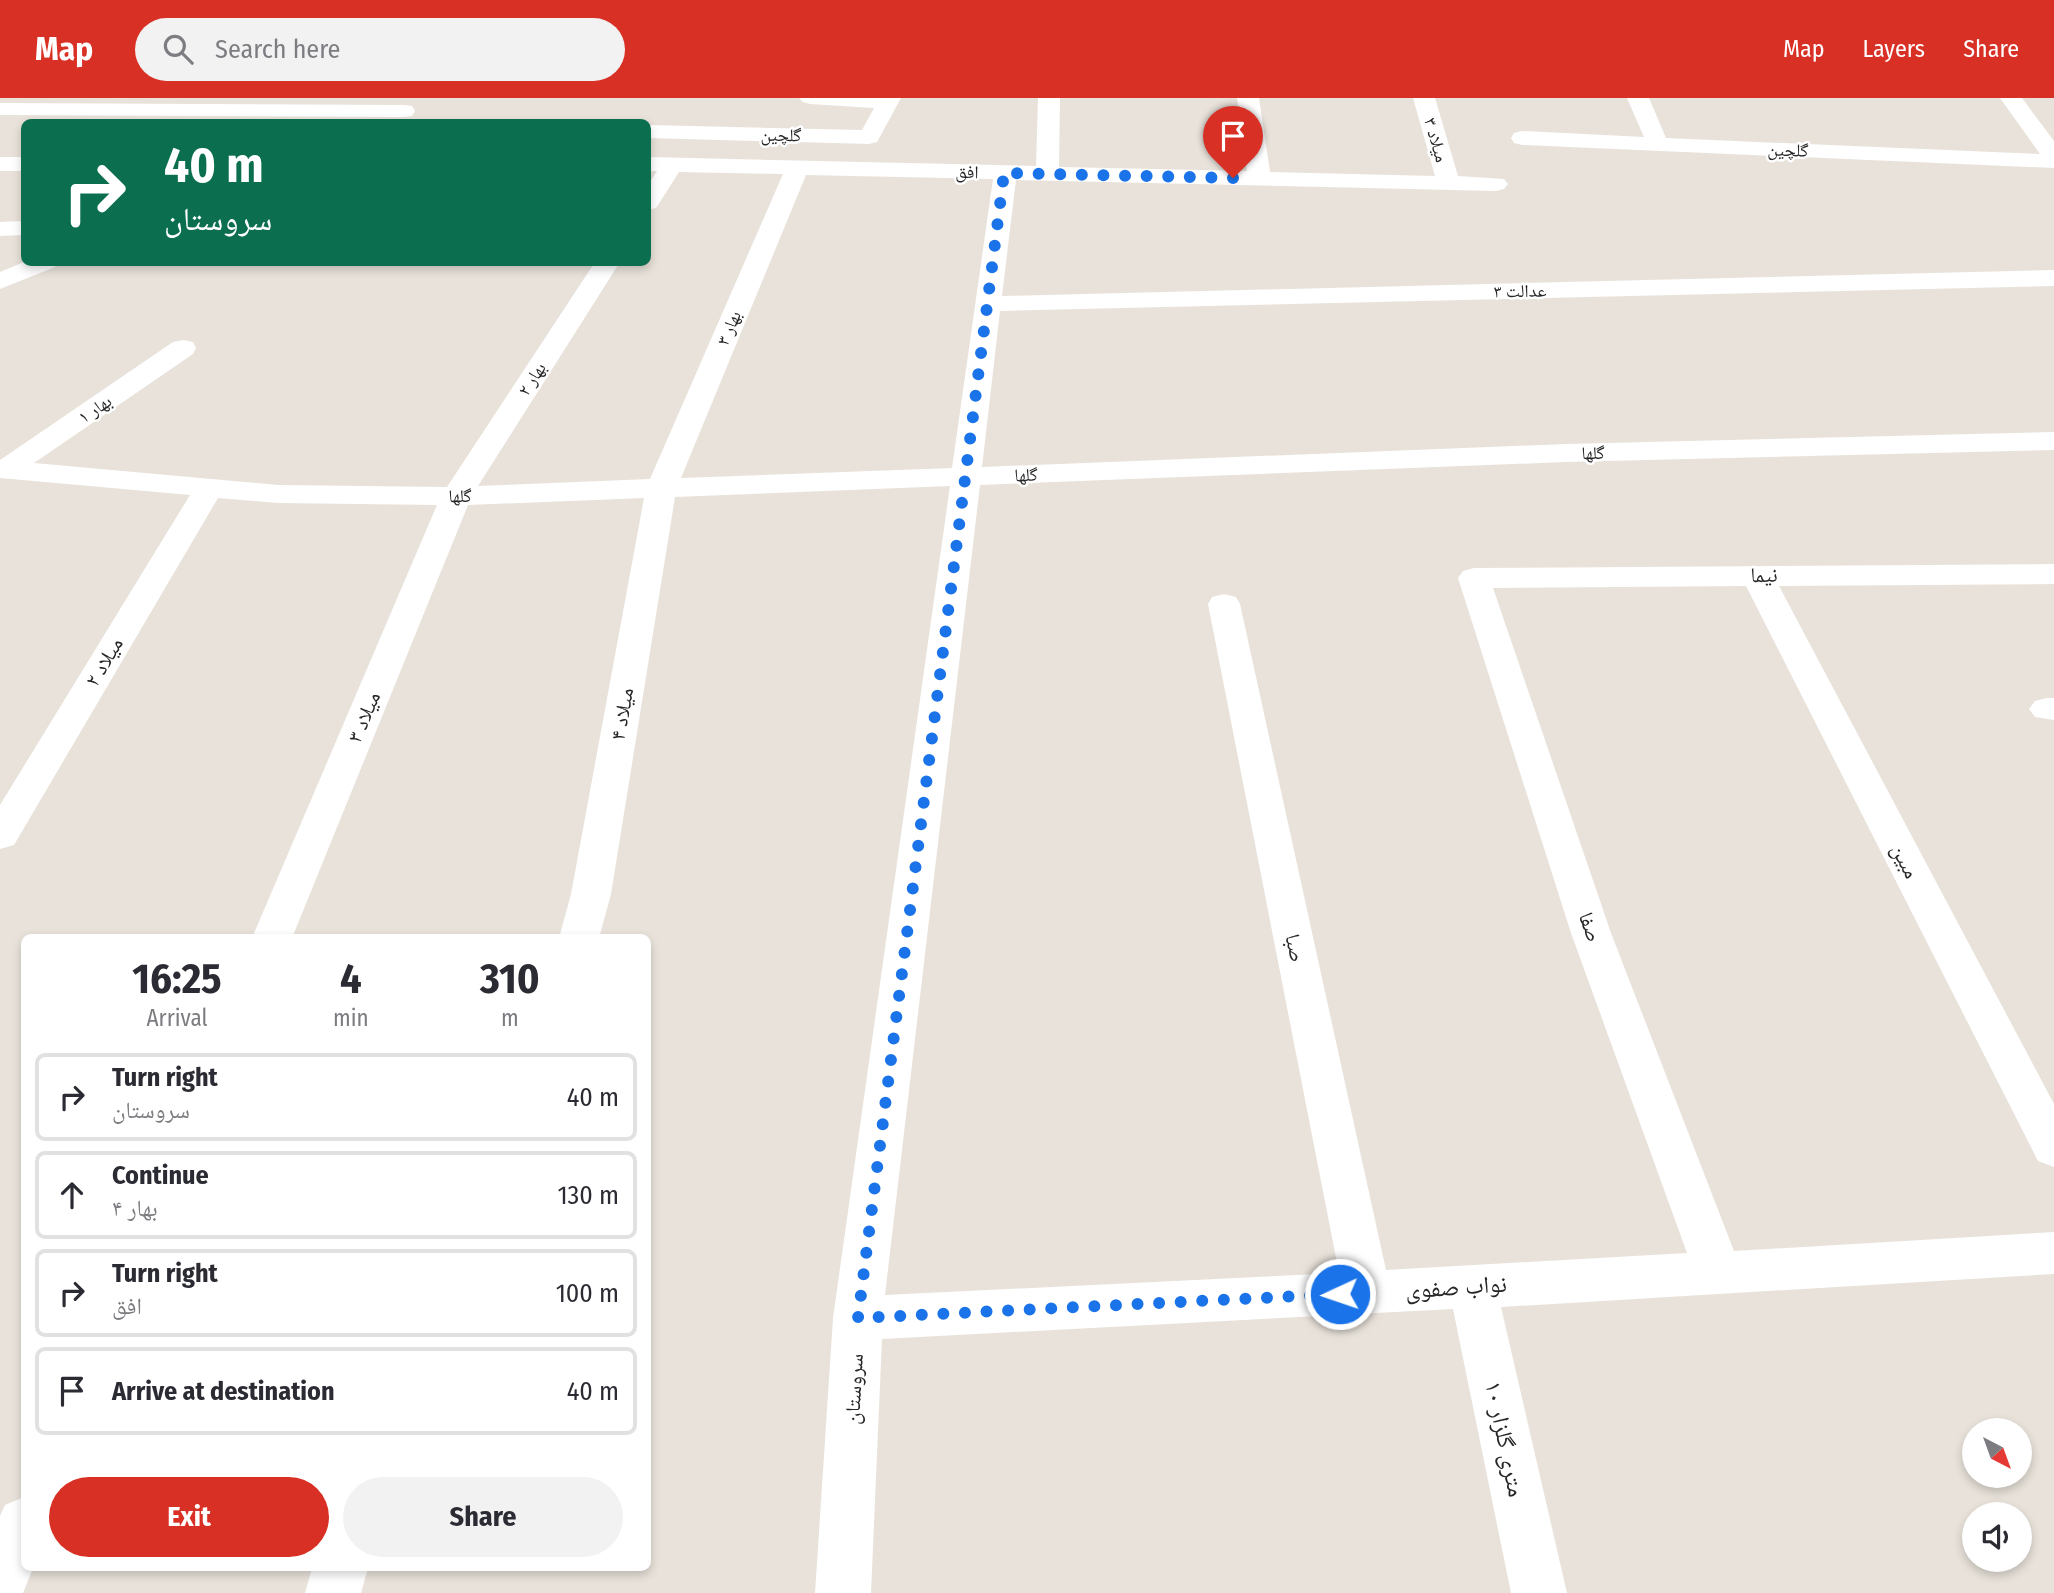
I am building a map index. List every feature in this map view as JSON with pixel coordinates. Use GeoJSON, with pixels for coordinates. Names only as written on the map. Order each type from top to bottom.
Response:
{"type":"FeatureCollection","features":[{"type":"Feature","properties":{"kind":"street"},"geometry":{"type":"LineString","coordinates":[[810,98],[889,101]]}},
{"type":"Feature","properties":{"kind":"street"},"geometry":{"type":"LineString","coordinates":[[1047,174],[1049,98]]}},
{"type":"Feature","properties":{"kind":"street"},"geometry":{"type":"LineString","coordinates":[[1248,98],[1259,178]]}},
{"type":"Feature","properties":{"kind":"street","name":"میلاد ۳"},"geometry":{"type":"LineString","coordinates":[[1424,98],[1449,183]]}},
{"type":"Feature","properties":{"kind":"street"},"geometry":{"type":"LineString","coordinates":[[1638,98],[1658,144]]}},
{"type":"Feature","properties":{"kind":"street"},"geometry":{"type":"LineString","coordinates":[[2011,98],[2054,159]]}},
{"type":"Feature","properties":{"kind":"street","name":"گلچین"},"geometry":{"type":"LineString","coordinates":[[651,132],[869,137],[889,101]]}},
{"type":"Feature","properties":{"kind":"street"},"geometry":{"type":"LineString","coordinates":[[0,109],[414,106],[385,119]]}},
{"type":"Feature","properties":{"kind":"street","name":"گلچین"},"geometry":{"type":"LineString","coordinates":[[1521,138],[2054,159]]}},
{"type":"Feature","properties":{"kind":"street"},"geometry":{"type":"LineString","coordinates":[[0,164],[21,164]]}},
{"type":"Feature","properties":{"kind":"street","name":"افق"},"geometry":{"type":"LineString","coordinates":[[651,164],[1496,184]]}},
{"type":"Feature","properties":{"kind":"street"},"geometry":{"type":"LineString","coordinates":[[651,198],[672,165]]}},
{"type":"Feature","properties":{"kind":"street","name":"بهار ۳"},"geometry":{"type":"LineString","coordinates":[[662,489],[797,168]]}},
{"type":"Feature","properties":{"kind":"street","name":"سروستان"},"geometry":{"type":"LineString","coordinates":[[843,1593],[858,1318],[1004,173]]}},
{"type":"Feature","properties":{"kind":"street"},"geometry":{"type":"LineString","coordinates":[[0,229],[21,228]]}},
{"type":"Feature","properties":{"kind":"street"},"geometry":{"type":"LineString","coordinates":[[0,281],[36,266]]}},
{"type":"Feature","properties":{"kind":"street","name":"بهار ۲"},"geometry":{"type":"LineString","coordinates":[[456,496],[605,266]]}},
{"type":"Feature","properties":{"kind":"street","name":"عدالت ۳"},"geometry":{"type":"LineString","coordinates":[[987,304],[2054,278]]}},
{"type":"Feature","properties":{"kind":"street","name":"بهار ۱"},"geometry":{"type":"LineString","coordinates":[[3,469],[183,348]]}},
{"type":"Feature","properties":{"kind":"street","name":"گلها"},"geometry":{"type":"LineString","coordinates":[[3,469],[278,494],[456,496],[1566,453],[2054,441]]}},
{"type":"Feature","properties":{"kind":"street","name":"میلاد ۲"},"geometry":{"type":"LineString","coordinates":[[0,836],[209,488]]}},
{"type":"Feature","properties":{"kind":"street","name":"میلاد ۴"},"geometry":{"type":"LineString","coordinates":[[580,934],[591,894],[662,489]]}},
{"type":"Feature","properties":{"kind":"street","name":"میلاد ۳"},"geometry":{"type":"LineString","coordinates":[[274,934],[456,496]]}},
{"type":"Feature","properties":{"kind":"street","name":"نیما"},"geometry":{"type":"LineString","coordinates":[[1474,578],[2054,574]]}},
{"type":"Feature","properties":{"kind":"street","name":"مبین"},"geometry":{"type":"LineString","coordinates":[[1757,575],[2054,1148]]}},
{"type":"Feature","properties":{"kind":"street","name":"صفا"},"geometry":{"type":"LineString","coordinates":[[1474,578],[1591,933],[1718,1272]]}},
{"type":"Feature","properties":{"kind":"street","name":"صبا"},"geometry":{"type":"LineString","coordinates":[[1224,604],[1367,1293]]}},
{"type":"Feature","properties":{"kind":"street","name":"نواب صفوی"},"geometry":{"type":"LineString","coordinates":[[858,1318],[1367,1293],[2054,1253]]}},
{"type":"Feature","properties":{"kind":"street","name":"۱۰ متری گلزار"},"geometry":{"type":"LineString","coordinates":[[1472,1286],[1539,1593]]}},
{"type":"Feature","properties":{"kind":"street"},"geometry":{"type":"LineString","coordinates":[[0,1581],[21,1531]]}},
{"type":"Feature","properties":{"kind":"street"},"geometry":{"type":"LineString","coordinates":[[333,1593],[339,1571]]}},
{"type":"Feature","properties":{"kind":"route"},"geometry":{"type":"LineString","coordinates":[[1233,178],[1004,173],[858,1318],[1340,1294]]}}]}
